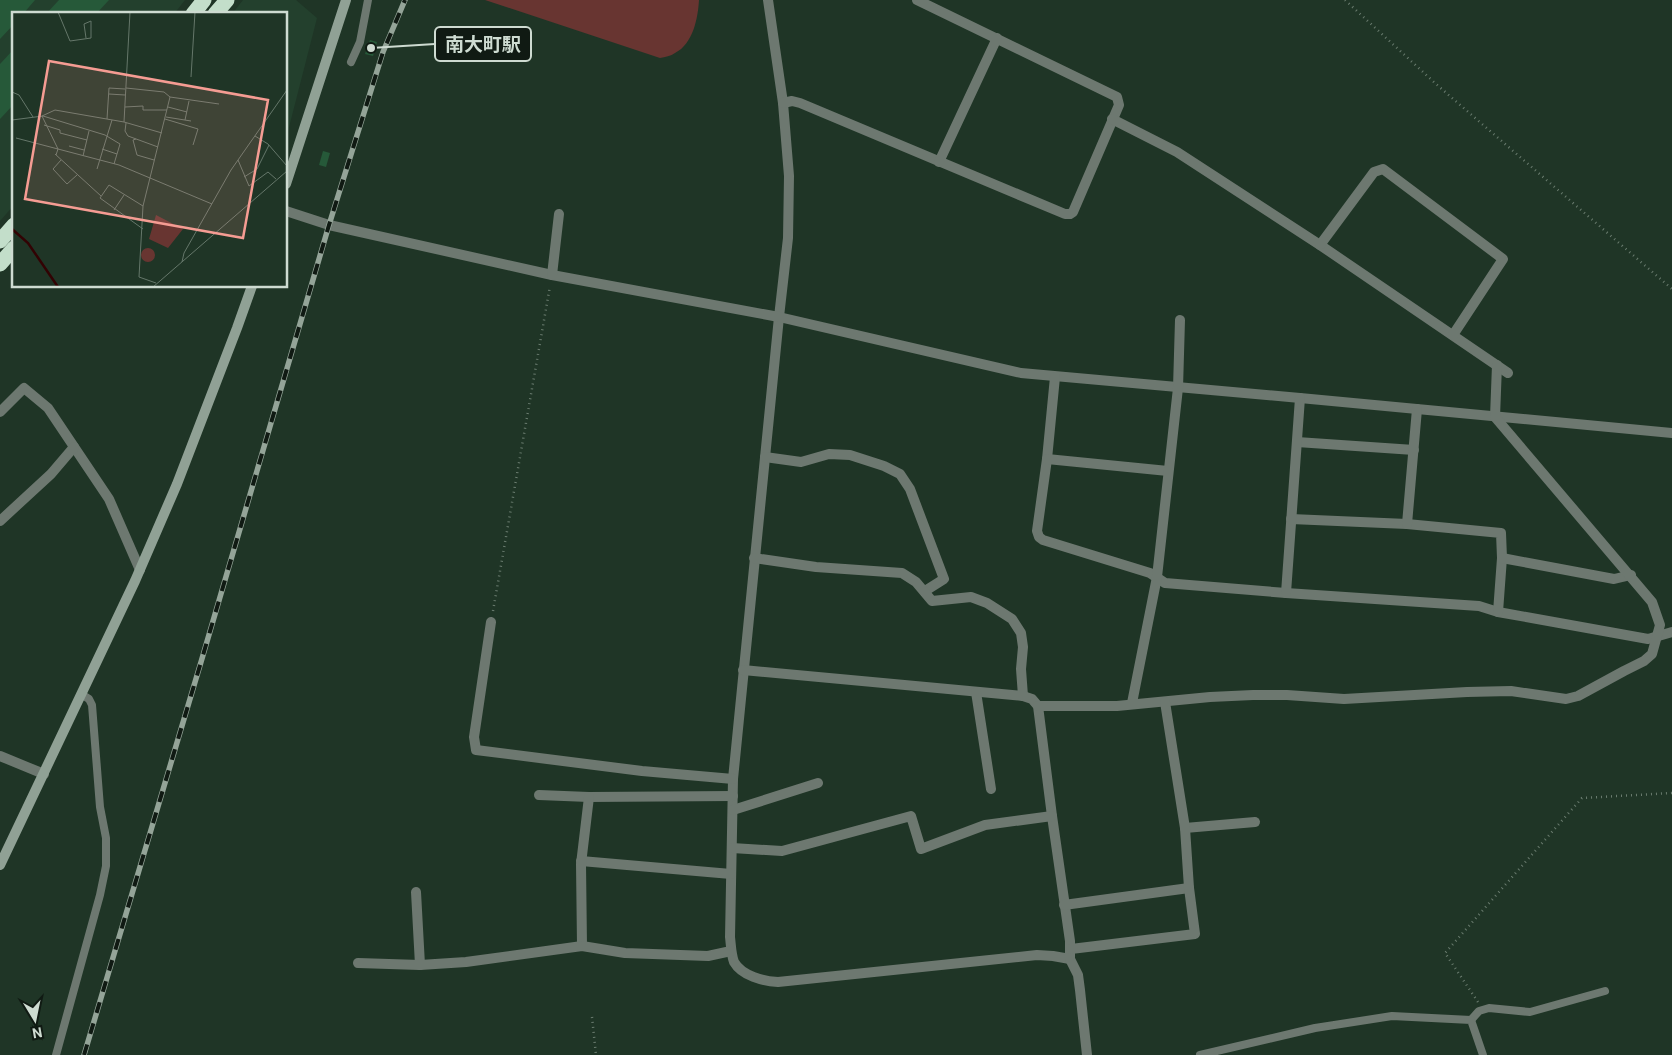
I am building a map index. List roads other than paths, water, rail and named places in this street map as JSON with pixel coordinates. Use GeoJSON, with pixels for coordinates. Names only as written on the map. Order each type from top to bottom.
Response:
{"type":"FeatureCollection","features":[{"type":"Feature","properties":{"kind":"highway"},"geometry":{"type":"LineString","coordinates":[[195,12],[204,0]]}},
{"type":"Feature","properties":{"kind":"highway"},"geometry":{"type":"LineString","coordinates":[[217,12],[227,0]]}},
{"type":"Feature","properties":{"kind":"highway"},"geometry":{"type":"LineString","coordinates":[[0,241],[12,227]]}},
{"type":"Feature","properties":{"kind":"highway"},"geometry":{"type":"LineString","coordinates":[[0,264],[12,250]]}},
{"type":"Feature","properties":{"kind":"street"},"geometry":{"type":"LineString","coordinates":[[288,178],[346,0]]}},
{"type":"Feature","properties":{"kind":"street"},"geometry":{"type":"LineString","coordinates":[[768,0],[783,103],[789,176],[788,238],[733,779],[731,951],[734,961],[740,970],[755,977],[778,982],[1037,955],[1053,956],[1195,934],[1189,888],[1185,828],[1166,702]]}},
{"type":"Feature","properties":{"kind":"street"},"geometry":{"type":"LineString","coordinates":[[783,103],[792,101],[800,103],[1065,214],[1073,212],[1119,105],[1117,97],[917,0]]}},
{"type":"Feature","properties":{"kind":"street"},"geometry":{"type":"LineString","coordinates":[[940,162],[997,38]]}},
{"type":"Feature","properties":{"kind":"street"},"geometry":{"type":"LineString","coordinates":[[1112,119],[1177,152],[1320,245],[1508,373]]}},
{"type":"Feature","properties":{"kind":"street"},"geometry":{"type":"LineString","coordinates":[[1320,245],[1374,172],[1383,169],[1503,259],[1453,335]]}},
{"type":"Feature","properties":{"kind":"street"},"geometry":{"type":"LineString","coordinates":[[288,212],[329,224],[552,275],[779,318],[1012,372],[1672,433]]}},
{"type":"Feature","properties":{"kind":"street"},"geometry":{"type":"LineString","coordinates":[[552,275],[559,214]]}},
{"type":"Feature","properties":{"kind":"street"},"geometry":{"type":"LineString","coordinates":[[0,865],[140,570],[180,476],[238,328],[251,288]]}},
{"type":"Feature","properties":{"kind":"street"},"geometry":{"type":"LineString","coordinates":[[1132,704],[1157,577],[1178,388],[1180,320]]}},
{"type":"Feature","properties":{"kind":"street"},"geometry":{"type":"LineString","coordinates":[[1038,706],[1117,706],[1253,695],[1344,699],[1467,692],[1510,692],[1566,700],[1578,696],[1644,661],[1652,654],[1660,625],[1652,602],[1495,418],[1497,365]]}},
{"type":"Feature","properties":{"kind":"street"},"geometry":{"type":"LineString","coordinates":[[1055,377],[1047,459],[1037,531],[1039,537],[1043,540],[1150,573],[1165,582],[1286,593],[1479,606],[1498,612],[1648,639],[1672,632]]}},
{"type":"Feature","properties":{"kind":"street"},"geometry":{"type":"LineString","coordinates":[[0,412],[24,388],[48,408],[109,499],[140,570]]}},
{"type":"Feature","properties":{"kind":"street"},"geometry":{"type":"LineString","coordinates":[[1286,593],[1300,398]]}},
{"type":"Feature","properties":{"kind":"street"},"geometry":{"type":"LineString","coordinates":[[1408,524],[1417,409]]}},
{"type":"Feature","properties":{"kind":"street"},"geometry":{"type":"LineString","coordinates":[[1297,442],[1414,450]]}},
{"type":"Feature","properties":{"kind":"street"},"geometry":{"type":"LineString","coordinates":[[0,521],[51,474],[74,447]]}},
{"type":"Feature","properties":{"kind":"street"},"geometry":{"type":"LineString","coordinates":[[765,457],[802,462],[829,454],[850,454],[900,474],[910,489],[944,579],[925,592]]}},
{"type":"Feature","properties":{"kind":"street"},"geometry":{"type":"LineString","coordinates":[[1047,459],[1168,471]]}},
{"type":"Feature","properties":{"kind":"street"},"geometry":{"type":"LineString","coordinates":[[1292,519],[1408,524],[1500,533],[1502,558],[1498,612]]}},
{"type":"Feature","properties":{"kind":"street"},"geometry":{"type":"LineString","coordinates":[[754,558],[816,566],[902,573],[916,582],[932,601],[971,597],[987,604],[1012,619],[1021,633],[1023,647],[1021,669],[1024,696]]}},
{"type":"Feature","properties":{"kind":"street"},"geometry":{"type":"LineString","coordinates":[[1502,558],[1614,579],[1630,575]]}},
{"type":"Feature","properties":{"kind":"street"},"geometry":{"type":"LineString","coordinates":[[491,622],[474,737],[476,750],[642,771],[733,779]]}},
{"type":"Feature","properties":{"kind":"street"},"geometry":{"type":"LineString","coordinates":[[743,670],[1024,696],[1032,699],[1038,706],[1070,954],[1078,975],[1087,1055]]}},
{"type":"Feature","properties":{"kind":"street"},"geometry":{"type":"LineString","coordinates":[[976,692],[990,789]]}},
{"type":"Feature","properties":{"kind":"street"},"geometry":{"type":"LineString","coordinates":[[0,756],[44,774]]}},
{"type":"Feature","properties":{"kind":"street"},"geometry":{"type":"LineString","coordinates":[[733,810],[818,783]]}},
{"type":"Feature","properties":{"kind":"street"},"geometry":{"type":"LineString","coordinates":[[539,796],[733,796]]}},
{"type":"Feature","properties":{"kind":"street"},"geometry":{"type":"LineString","coordinates":[[582,946],[581,861],[589,797]]}},
{"type":"Feature","properties":{"kind":"street"},"geometry":{"type":"LineString","coordinates":[[732,848],[782,851],[911,816],[921,849],[986,824],[1052,816]]}},
{"type":"Feature","properties":{"kind":"street"},"geometry":{"type":"LineString","coordinates":[[1185,828],[1255,822]]}},
{"type":"Feature","properties":{"kind":"street"},"geometry":{"type":"LineString","coordinates":[[581,861],[731,874]]}},
{"type":"Feature","properties":{"kind":"street"},"geometry":{"type":"LineString","coordinates":[[1064,905],[1189,888]]}},
{"type":"Feature","properties":{"kind":"street"},"geometry":{"type":"LineString","coordinates":[[416,892],[420,965]]}},
{"type":"Feature","properties":{"kind":"street"},"geometry":{"type":"LineString","coordinates":[[358,963],[420,965],[466,962],[582,946],[625,953],[708,956],[731,951]]}},
{"type":"Feature","properties":{"kind":"lane"},"geometry":{"type":"LineString","coordinates":[[351,62],[360,42],[368,0]]}},
{"type":"Feature","properties":{"kind":"lane"},"geometry":{"type":"LineString","coordinates":[[56,1055],[100,895],[106,866],[106,838],[100,807],[92,705],[89,699],[81,694]]}},
{"type":"Feature","properties":{"kind":"lane"},"geometry":{"type":"LineString","coordinates":[[1471,1020],[1478,1011],[1489,1008],[1530,1012],[1605,990]]}},
{"type":"Feature","properties":{"kind":"lane"},"geometry":{"type":"LineString","coordinates":[[1200,1055],[1315,1028],[1392,1016],[1471,1020]]}},
{"type":"Feature","properties":{"kind":"lane"},"geometry":{"type":"LineString","coordinates":[[1471,1020],[1483,1055]]}},
{"type":"Feature","properties":{"kind":"railway"},"geometry":{"type":"LineString","coordinates":[[84,1055],[329,225],[383,52],[405,0]]}},
{"type":"Feature","properties":{"kind":"place","name":"南大町駅"},"geometry":{"type":"Point","coordinates":[371,48]}}]}
